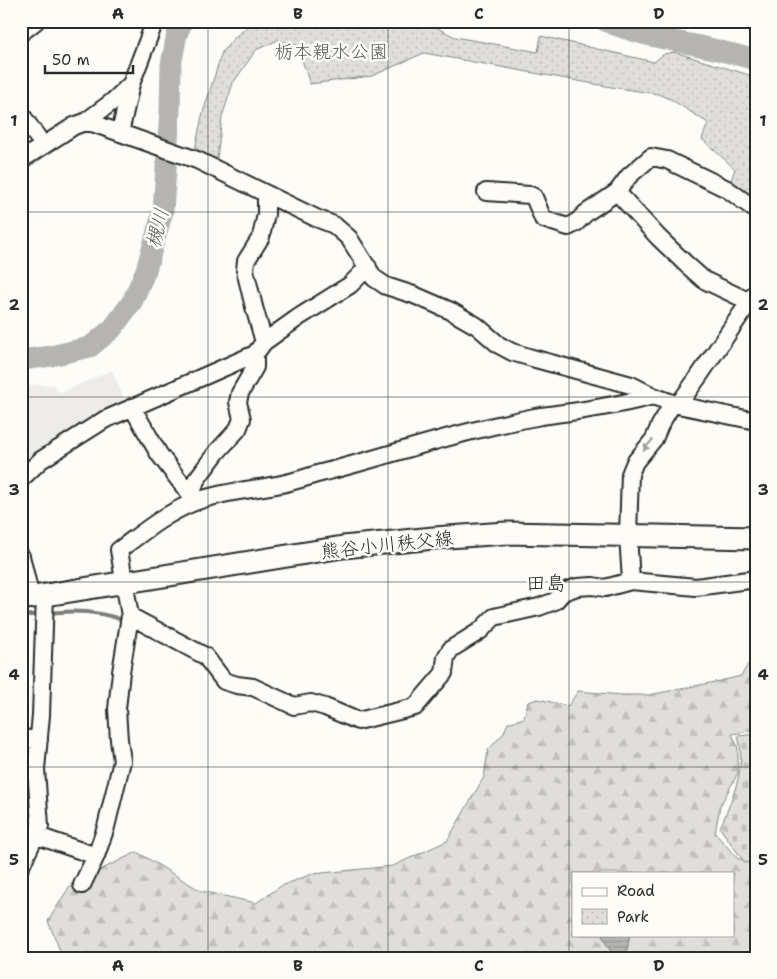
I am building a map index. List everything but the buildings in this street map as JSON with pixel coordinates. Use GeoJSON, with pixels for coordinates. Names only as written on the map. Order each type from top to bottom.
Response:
{"type":"FeatureCollection","features":[{"type":"Feature","properties":{"kind":"main road","name":"熊谷小川秩父線"},"geometry":{"type":"LineString","coordinates":[[33,598],[343,547],[409,540],[506,533],[756,538]]}},
{"type":"Feature","properties":{"kind":"street"},"geometry":{"type":"LineString","coordinates":[[21,33],[36,21]]}},
{"type":"Feature","properties":{"kind":"street"},"geometry":{"type":"LineString","coordinates":[[120,133],[131,84],[154,21]]}},
{"type":"Feature","properties":{"kind":"street"},"geometry":{"type":"LineString","coordinates":[[21,160],[74,126],[85,122],[112,102],[131,84]]}},
{"type":"Feature","properties":{"kind":"street"},"geometry":{"type":"LineString","coordinates":[[21,114],[43,146]]}},
{"type":"Feature","properties":{"kind":"street"},"geometry":{"type":"LineString","coordinates":[[85,122],[197,160],[334,225],[349,238],[374,278],[386,286],[414,295],[451,311],[477,326],[499,345],[512,352],[631,385],[653,396],[676,404],[756,422]]}},
{"type":"Feature","properties":{"kind":"street"},"geometry":{"type":"LineString","coordinates":[[486,192],[530,195],[534,197],[544,219],[568,228],[617,192],[629,176],[651,158],[667,160],[718,185],[756,210]]}},
{"type":"Feature","properties":{"kind":"street"},"geometry":{"type":"LineString","coordinates":[[617,192],[658,237],[704,280],[753,297],[700,376],[660,425],[654,439],[635,462],[630,474],[628,535],[631,581]]}},
{"type":"Feature","properties":{"kind":"street"},"geometry":{"type":"LineString","coordinates":[[191,499],[196,480],[217,452],[238,429],[242,419],[238,402],[240,393],[255,367],[259,348],[254,308],[245,270],[246,261],[261,237],[266,214],[266,194]]}},
{"type":"Feature","properties":{"kind":"street"},"geometry":{"type":"LineString","coordinates":[[21,479],[41,460],[104,420],[259,348],[298,317],[350,285],[368,267]]}},
{"type":"Feature","properties":{"kind":"street"},"geometry":{"type":"LineString","coordinates":[[350,285],[365,288],[386,286]]}},
{"type":"Feature","properties":{"kind":"street"},"geometry":{"type":"LineString","coordinates":[[82,885],[96,856],[106,828],[122,761],[117,709],[130,616],[118,550],[191,499],[272,486],[487,428],[539,417],[629,403],[653,396]]}},
{"type":"Feature","properties":{"kind":"street"},"geometry":{"type":"LineString","coordinates":[[132,407],[159,454],[191,499]]}},
{"type":"Feature","properties":{"kind":"street"},"geometry":{"type":"LineString","coordinates":[[21,556],[33,598],[43,661],[36,769],[40,826],[21,866]]}},
{"type":"Feature","properties":{"kind":"street"},"geometry":{"type":"LineString","coordinates":[[130,616],[204,656],[224,681],[253,687],[294,706],[311,703],[325,707],[358,721],[415,707],[444,673],[446,657],[451,649],[480,631],[494,617],[555,601],[563,592],[577,587],[593,586],[605,588],[631,581],[696,587],[756,579]]}},
{"type":"Feature","properties":{"kind":"street"},"geometry":{"type":"LineString","coordinates":[[21,738],[39,740]]}},
{"type":"Feature","properties":{"kind":"street"},"geometry":{"type":"LineString","coordinates":[[35,835],[96,856]]}},
{"type":"Feature","properties":{"kind":"shaded area"},"geometry":{"type":"Polygon","coordinates":[[[112,370],[127,406],[21,473],[21,385],[55,385],[56,391],[62,392],[112,370]]]}},
{"type":"Feature","properties":{"kind":"shaded area"},"geometry":{"type":"Polygon","coordinates":[[[602,936],[630,936],[627,950],[623,957],[615,957],[602,936]]]}},
{"type":"Feature","properties":{"kind":"green space","name":"栃本親水公園"},"geometry":{"type":"Polygon","coordinates":[[[254,21],[424,21],[455,37],[538,52],[541,36],[654,62],[664,54],[674,52],[756,77],[756,205],[729,186],[735,169],[702,139],[708,123],[672,100],[658,94],[424,53],[372,76],[310,84],[297,45],[278,40],[256,50],[233,83],[222,117],[217,159],[194,154],[202,116],[222,52],[235,37],[254,21]]]}},
{"type":"Feature","properties":{"kind":"green space"},"geometry":{"type":"Polygon","coordinates":[[[756,651],[756,730],[732,734],[738,748],[738,773],[720,806],[715,833],[738,859],[756,858],[756,958],[63,958],[48,921],[71,884],[137,852],[201,891],[256,903],[281,886],[312,874],[393,866],[447,841],[484,777],[488,750],[503,734],[508,723],[524,718],[528,702],[538,699],[568,706],[578,691],[621,695],[649,695],[741,676],[756,651]]]}},
{"type":"Feature","properties":{"kind":"green space"},"geometry":{"type":"Polygon","coordinates":[[[756,734],[756,860],[745,863],[720,828],[737,783],[741,760],[738,736],[756,734]]]}},
{"type":"Feature","properties":{"kind":"waterway","name":"槻川"},"geometry":{"type":"LineString","coordinates":[[21,360],[51,356],[90,347],[112,329],[132,302],[146,270],[163,211],[170,111],[171,65],[177,34],[183,21]]}},
{"type":"Feature","properties":{"kind":"waterway","name":"槻川"},"geometry":{"type":"LineString","coordinates":[[605,21],[638,33],[711,48],[756,60]]}},
{"type":"Feature","properties":{"kind":"waterway"},"geometry":{"type":"LineString","coordinates":[[738,589],[756,588]]}},
{"type":"Feature","properties":{"kind":"waterway"},"geometry":{"type":"LineString","coordinates":[[560,606],[571,596]]}},
{"type":"Feature","properties":{"kind":"waterway"},"geometry":{"type":"LineString","coordinates":[[48,613],[87,612],[125,621]]}},
{"type":"Feature","properties":{"kind":"waterway"},"geometry":{"type":"LineString","coordinates":[[21,616],[41,614]]}},
{"type":"Feature","properties":{"kind":"district","name":"田島"},"geometry":{"type":"Point","coordinates":[546,583]}}]}
